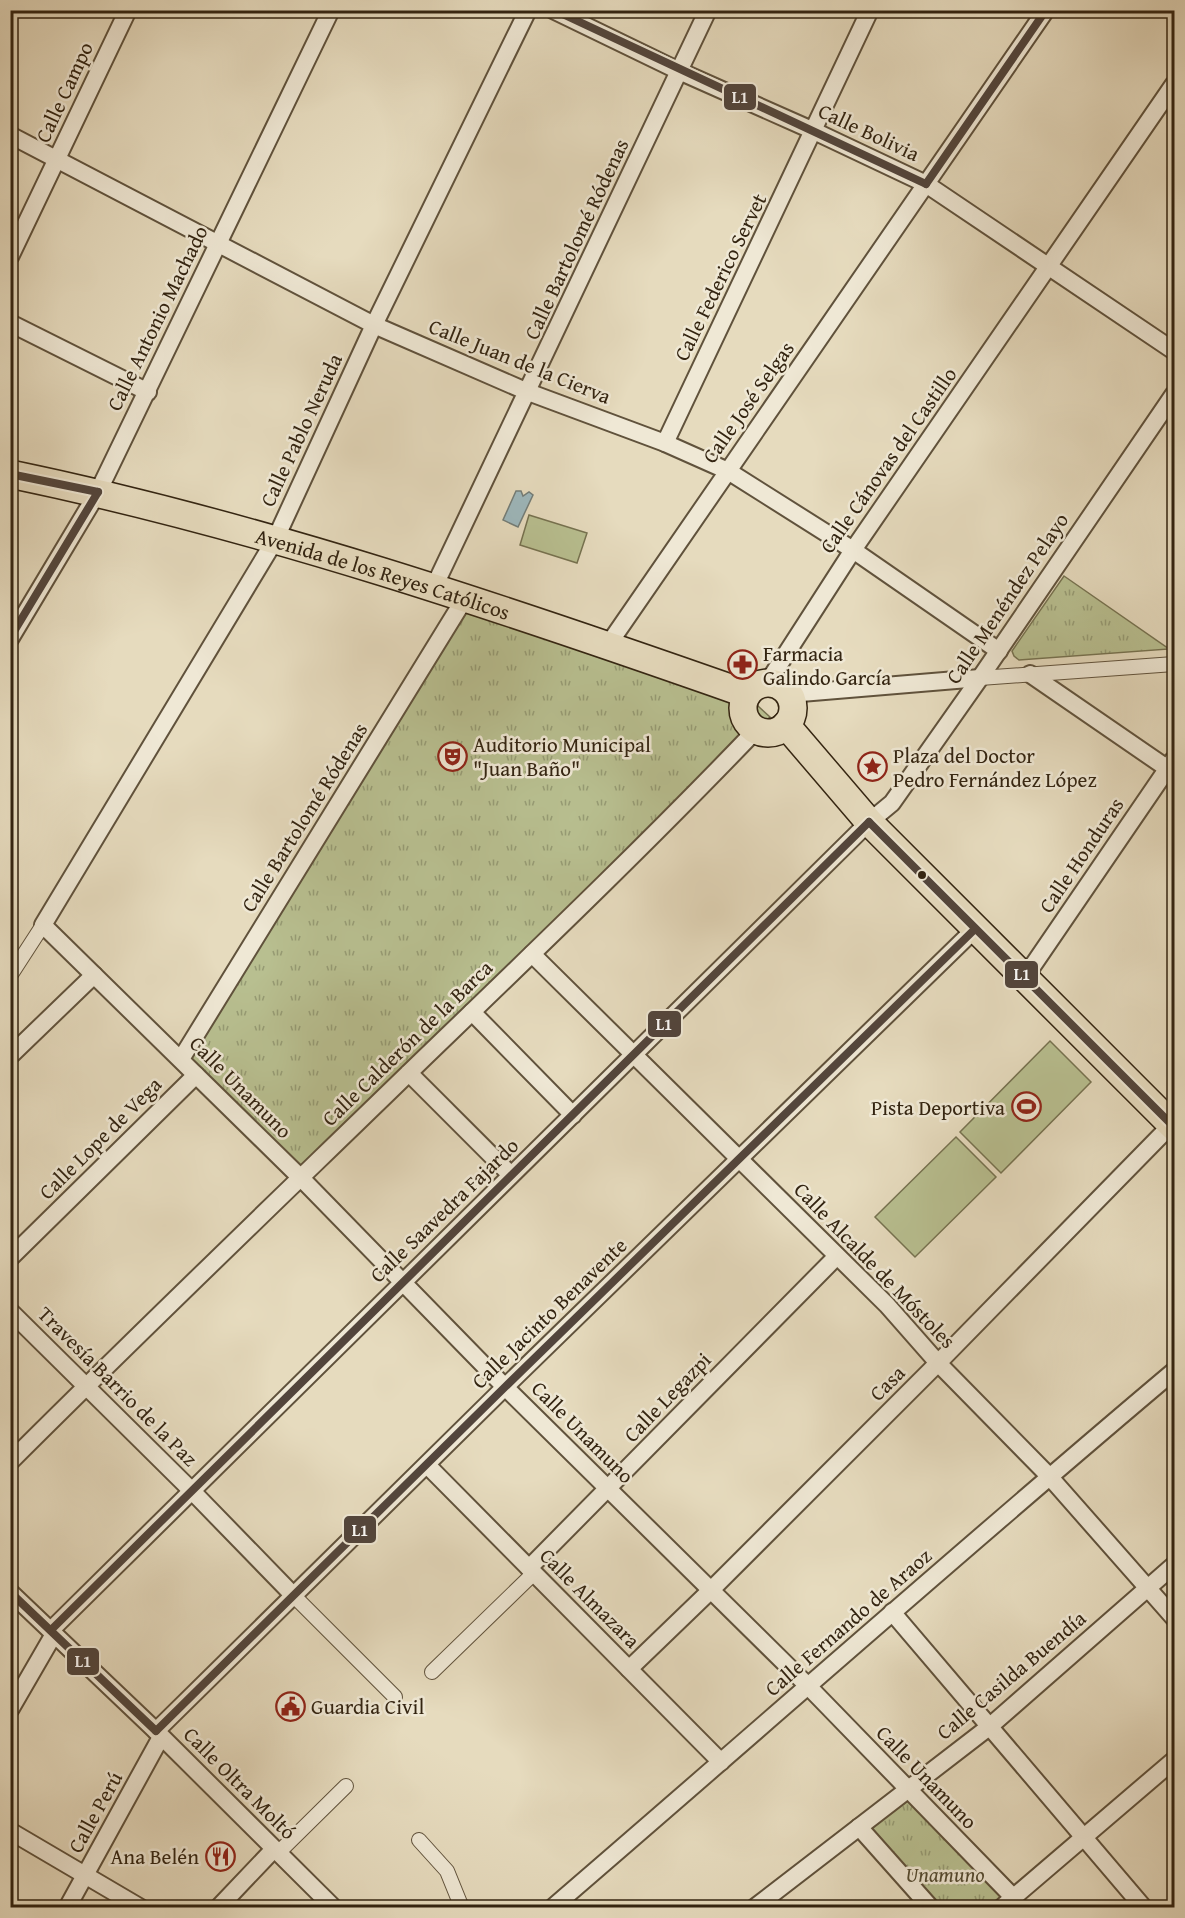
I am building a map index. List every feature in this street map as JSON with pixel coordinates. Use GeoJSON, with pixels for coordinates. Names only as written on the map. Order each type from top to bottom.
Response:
{"type":"FeatureCollection","features":[{"type":"Feature","properties":{"kind":"main road","name":"Avenida de los Reyes Católicos"},"geometry":{"type":"LineString","coordinates":[[10,474],[98,492],[274,540],[434,587],[608,645],[768,690]]}},
{"type":"Feature","properties":{"kind":"main road"},"geometry":{"type":"LineString","coordinates":[[768,690],[793,702],[791,719],[786,725],[772,733],[756,730],[745,718],[743,701],[768,690]]}},
{"type":"Feature","properties":{"kind":"main road"},"geometry":{"type":"LineString","coordinates":[[786,725],[869,822],[1174,1125]]}},
{"type":"Feature","properties":{"kind":"street","name":"Calle Campo"},"geometry":{"type":"LineString","coordinates":[[10,257],[128,10]]}},
{"type":"Feature","properties":{"kind":"street","name":"Calle Antonio Machado"},"geometry":{"type":"LineString","coordinates":[[10,639],[98,492],[331,10]]}},
{"type":"Feature","properties":{"kind":"street","name":"Calle Pablo Neruda"},"geometry":{"type":"LineString","coordinates":[[10,976],[43,925],[274,540],[374,325],[528,10]]}},
{"type":"Feature","properties":{"kind":"street","name":"Calle Bolivia"},"geometry":{"type":"LineString","coordinates":[[554,10],[680,71],[926,184],[1174,351]]}},
{"type":"Feature","properties":{"kind":"street","name":"Calle Bartolomé Ródenas"},"geometry":{"type":"LineString","coordinates":[[434,587],[708,10]]}},
{"type":"Feature","properties":{"kind":"street","name":"Calle Federico Servet"},"geometry":{"type":"LineString","coordinates":[[665,443],[870,10]]}},
{"type":"Feature","properties":{"kind":"street","name":"Calle José Selgas"},"geometry":{"type":"LineString","coordinates":[[608,645],[1046,10]]}},
{"type":"Feature","properties":{"kind":"street","name":"Calle Cánovas del Castillo"},"geometry":{"type":"LineString","coordinates":[[768,690],[853,550],[1174,84]]}},
{"type":"Feature","properties":{"kind":"street","name":"Calle Juan de la Cierva"},"geometry":{"type":"LineString","coordinates":[[10,135],[374,325],[528,392],[665,443],[728,471],[853,550],[999,651]]}},
{"type":"Feature","properties":{"kind":"street"},"geometry":{"type":"LineString","coordinates":[[10,323],[147,392]]}},
{"type":"Feature","properties":{"kind":"street","name":"Calle Menéndez Pelayo"},"geometry":{"type":"LineString","coordinates":[[869,822],[892,803],[999,651],[1174,394]]}},
{"type":"Feature","properties":{"kind":"street","name":"Calle Bartolomé Ródenas"},"geometry":{"type":"LineString","coordinates":[[181,1059],[465,598]]}},
{"type":"Feature","properties":{"kind":"street"},"geometry":{"type":"LineString","coordinates":[[768,690],[1174,664]]}},
{"type":"Feature","properties":{"kind":"street"},"geometry":{"type":"LineString","coordinates":[[1030,674],[1172,767]]}},
{"type":"Feature","properties":{"kind":"street","name":"Calle Calderón de la Barca"},"geometry":{"type":"LineString","coordinates":[[10,1462],[532,954],[756,730]]}},
{"type":"Feature","properties":{"kind":"street","name":"Calle Honduras"},"geometry":{"type":"LineString","coordinates":[[1025,977],[1172,767]]}},
{"type":"Feature","properties":{"kind":"street","name":"Calle Saavedra Fajardo"},"geometry":{"type":"LineString","coordinates":[[10,1710],[53,1632],[191,1490],[869,822]]}},
{"type":"Feature","properties":{"kind":"street","name":"Calle Unamuno"},"geometry":{"type":"LineString","coordinates":[[43,925],[181,1059],[505,1387],[808,1686],[908,1789],[1007,1903]]}},
{"type":"Feature","properties":{"kind":"street","name":"Calle Jacinto Benavente"},"geometry":{"type":"LineString","coordinates":[[159,1734],[294,1596],[505,1387],[975,929]]}},
{"type":"Feature","properties":{"kind":"street","name":"Calle Alcalde de Móstoles"},"geometry":{"type":"LineString","coordinates":[[532,954],[886,1305],[938,1363],[1049,1476],[1174,1618]]}},
{"type":"Feature","properties":{"kind":"street"},"geometry":{"type":"LineString","coordinates":[[10,1056],[94,975]]}},
{"type":"Feature","properties":{"kind":"street"},"geometry":{"type":"LineString","coordinates":[[472,1012],[573,1115]]}},
{"type":"Feature","properties":{"kind":"street"},"geometry":{"type":"LineString","coordinates":[[409,1073],[512,1175]]}},
{"type":"Feature","properties":{"kind":"street","name":"Calle Lope de Vega"},"geometry":{"type":"LineString","coordinates":[[10,1258],[196,1075]]}},
{"type":"Feature","properties":{"kind":"street","name":"Casa"},"geometry":{"type":"LineString","coordinates":[[629,1669],[711,1590],[1174,1125]]}},
{"type":"Feature","properties":{"kind":"street","name":"Calle Legazpi"},"geometry":{"type":"LineString","coordinates":[[531,1571],[609,1488],[837,1256]]}},
{"type":"Feature","properties":{"kind":"street","name":"Travesía Barrio de la Paz"},"geometry":{"type":"LineString","coordinates":[[10,1311],[191,1490],[294,1596]]}},
{"type":"Feature","properties":{"kind":"street","name":"Calle Fernando de Araoz"},"geometry":{"type":"LineString","coordinates":[[552,1908],[1049,1476],[1174,1371]]}},
{"type":"Feature","properties":{"kind":"street","name":"Calle Almazara"},"geometry":{"type":"LineString","coordinates":[[427,1465],[721,1762]]}},
{"type":"Feature","properties":{"kind":"street","name":"Calle Casilda Buendía"},"geometry":{"type":"LineString","coordinates":[[759,1906],[989,1727],[1174,1565]]}},
{"type":"Feature","properties":{"kind":"street"},"geometry":{"type":"LineString","coordinates":[[432,1672],[531,1571]]}},
{"type":"Feature","properties":{"kind":"street","name":"Calle Oltra Moltó"},"geometry":{"type":"LineString","coordinates":[[10,1592],[159,1734],[334,1908]]}},
{"type":"Feature","properties":{"kind":"street"},"geometry":{"type":"LineString","coordinates":[[294,1596],[395,1697]]}},
{"type":"Feature","properties":{"kind":"street"},"geometry":{"type":"LineString","coordinates":[[892,1612],[1144,1908]]}},
{"type":"Feature","properties":{"kind":"street","name":"Calle Perú"},"geometry":{"type":"LineString","coordinates":[[67,1908],[159,1734]]}},
{"type":"Feature","properties":{"kind":"street"},"geometry":{"type":"LineString","coordinates":[[1007,1903],[1174,1760]]}},
{"type":"Feature","properties":{"kind":"street"},"geometry":{"type":"LineString","coordinates":[[218,1908],[346,1786]]}},
{"type":"Feature","properties":{"kind":"street"},"geometry":{"type":"LineString","coordinates":[[859,1827],[931,1908]]}},
{"type":"Feature","properties":{"kind":"street"},"geometry":{"type":"LineString","coordinates":[[10,1831],[141,1908]]}},
{"type":"Feature","properties":{"kind":"street"},"geometry":{"type":"LineString","coordinates":[[419,1840],[447,1871],[464,1908]]}},
{"type":"Feature","properties":{"kind":"green space"},"geometry":{"type":"Polygon","coordinates":[[[529,515],[587,533],[577,563],[520,545],[529,515]]]}},
{"type":"Feature","properties":{"kind":"green space"},"geometry":{"type":"Polygon","coordinates":[[[1064,576],[1169,649],[1019,660],[1012,651],[1064,576]]]}},
{"type":"Feature","properties":{"kind":"green space"},"geometry":{"type":"Polygon","coordinates":[[[465,598],[749,698],[770,717],[301,1178],[181,1059],[465,598]]]}},
{"type":"Feature","properties":{"kind":"green space","name":"Pista Deportiva"},"geometry":{"type":"Polygon","coordinates":[[[1050,1041],[1091,1082],[1001,1173],[960,1132],[1050,1041]]]}},
{"type":"Feature","properties":{"kind":"green space","name":"Pista Deportiva"},"geometry":{"type":"Polygon","coordinates":[[[956,1137],[996,1177],[915,1257],[875,1217],[956,1137]]]}},
{"type":"Feature","properties":{"kind":"green space","name":"Unamuno"},"geometry":{"type":"Polygon","coordinates":[[[908,1789],[1013,1897],[1001,1907],[931,1907],[859,1827],[908,1789]]]}},
{"type":"Feature","properties":{"kind":"water"},"geometry":{"type":"Polygon","coordinates":[[[516,491],[521,491],[523,496],[529,492],[533,495],[518,527],[503,520],[516,491]]]}},
{"type":"Feature","properties":{"kind":"transit line","name":"L1"},"geometry":{"type":"LineString","coordinates":[[554,10],[926,184]]}},
{"type":"Feature","properties":{"kind":"transit line","name":"L1"},"geometry":{"type":"LineString","coordinates":[[926,184],[1046,10]]}},
{"type":"Feature","properties":{"kind":"transit line","name":"L1"},"geometry":{"type":"LineString","coordinates":[[10,474],[98,492]]}},
{"type":"Feature","properties":{"kind":"transit line","name":"L1"},"geometry":{"type":"LineString","coordinates":[[10,638],[98,492]]}},
{"type":"Feature","properties":{"kind":"transit line","name":"L1"},"geometry":{"type":"LineString","coordinates":[[869,822],[1174,1127]]}},
{"type":"Feature","properties":{"kind":"transit line","name":"L1"},"geometry":{"type":"LineString","coordinates":[[51,1630],[869,822]]}},
{"type":"Feature","properties":{"kind":"transit line","name":"L1"},"geometry":{"type":"LineString","coordinates":[[156,1731],[975,929]]}},
{"type":"Feature","properties":{"kind":"transit line","name":"L1"},"geometry":{"type":"LineString","coordinates":[[10,1592],[156,1731]]}},
{"type":"Feature","properties":{"kind":"place","name":"Farmacia Galindo García"},"geometry":{"type":"Point","coordinates":[742,665]}},
{"type":"Feature","properties":{"kind":"place","name":"Auditorio Municipal \"Juan Baño\""},"geometry":{"type":"Point","coordinates":[452,756]}},
{"type":"Feature","properties":{"kind":"place","name":"Plaza del Doctor Pedro Fernández López"},"geometry":{"type":"Point","coordinates":[872,767]}},
{"type":"Feature","properties":{"kind":"place","name":"Pista Deportiva"},"geometry":{"type":"Point","coordinates":[1026,1107]}},
{"type":"Feature","properties":{"kind":"place","name":"Guardia Civil"},"geometry":{"type":"Point","coordinates":[290,1706]}},
{"type":"Feature","properties":{"kind":"place","name":"Ana Belén"},"geometry":{"type":"Point","coordinates":[220,1856]}}]}
